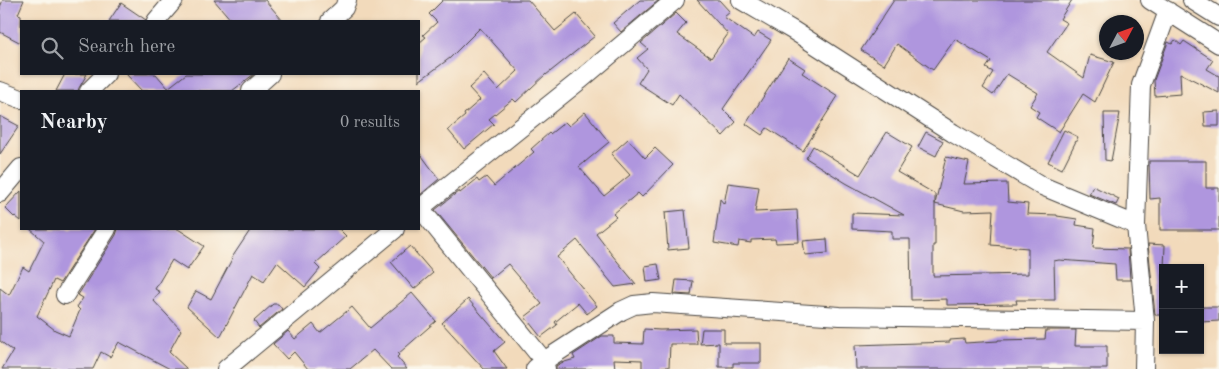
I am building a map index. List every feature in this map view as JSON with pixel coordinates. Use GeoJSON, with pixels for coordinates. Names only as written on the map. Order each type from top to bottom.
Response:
{"type":"FeatureCollection","features":[{"type":"Feature","properties":{"kind":"street"},"geometry":{"type":"LineString","coordinates":[[157,20],[174,0]]}},
{"type":"Feature","properties":{"kind":"street"},"geometry":{"type":"LineString","coordinates":[[331,20],[344,8],[347,0]]}},
{"type":"Feature","properties":{"kind":"street"},"geometry":{"type":"LineString","coordinates":[[420,208],[579,81],[675,0]]}},
{"type":"Feature","properties":{"kind":"street"},"geometry":{"type":"LineString","coordinates":[[741,0],[794,31],[952,133],[1042,186],[1136,225]]}},
{"type":"Feature","properties":{"kind":"street"},"geometry":{"type":"LineString","coordinates":[[1150,0],[1219,44]]}},
{"type":"Feature","properties":{"kind":"street"},"geometry":{"type":"LineString","coordinates":[[1192,0],[1219,17]]}},
{"type":"Feature","properties":{"kind":"street"},"geometry":{"type":"LineString","coordinates":[[1144,369],[1145,321],[1136,225],[1141,85],[1168,11]]}},
{"type":"Feature","properties":{"kind":"street"},"geometry":{"type":"LineString","coordinates":[[90,90],[105,75]]}},
{"type":"Feature","properties":{"kind":"street"},"geometry":{"type":"LineString","coordinates":[[252,90],[269,75]]}},
{"type":"Feature","properties":{"kind":"street"},"geometry":{"type":"LineString","coordinates":[[0,90],[20,98]]}},
{"type":"Feature","properties":{"kind":"street"},"geometry":{"type":"LineString","coordinates":[[0,193],[20,169]]}},
{"type":"Feature","properties":{"kind":"street"},"geometry":{"type":"LineString","coordinates":[[420,210],[542,366],[621,311],[634,305],[654,303],[840,316],[1145,321]]}},
{"type":"Feature","properties":{"kind":"street"},"geometry":{"type":"LineString","coordinates":[[65,295],[106,230]]}},
{"type":"Feature","properties":{"kind":"street"},"geometry":{"type":"LineString","coordinates":[[226,369],[394,230]]}},
{"type":"Feature","properties":{"kind":"building"},"geometry":{"type":"Polygon","coordinates":[[[3,0],[24,0],[18,14],[21,15],[20,42],[0,32],[0,7],[3,0]]]}},
{"type":"Feature","properties":{"kind":"building"},"geometry":{"type":"Polygon","coordinates":[[[214,0],[265,0],[282,20],[231,20],[214,0]]]}},
{"type":"Feature","properties":{"kind":"building"},"geometry":{"type":"Polygon","coordinates":[[[443,0],[528,0],[555,31],[576,14],[595,36],[546,74],[516,102],[513,99],[489,119],[494,124],[464,149],[448,130],[480,100],[469,88],[484,74],[498,90],[518,71],[480,28],[450,58],[419,81],[420,42],[426,37],[423,35],[437,22],[429,14],[443,0]]]}},
{"type":"Feature","properties":{"kind":"building"},"geometry":{"type":"Polygon","coordinates":[[[640,0],[659,0],[621,32],[613,23],[640,0]]]}},
{"type":"Feature","properties":{"kind":"building"},"geometry":{"type":"Polygon","coordinates":[[[697,0],[719,0],[730,12],[724,17],[754,38],[758,32],[771,40],[723,109],[736,122],[723,136],[679,94],[672,105],[638,83],[647,69],[637,58],[648,49],[641,43],[676,13],[686,23],[677,34],[711,58],[728,34],[697,0]]]}},
{"type":"Feature","properties":{"kind":"building"},"geometry":{"type":"Polygon","coordinates":[[[894,0],[1072,0],[1060,19],[1067,23],[1047,52],[1084,78],[1090,55],[1099,58],[1099,60],[1114,62],[1095,102],[1083,94],[1059,132],[1036,117],[1039,112],[1030,106],[1038,93],[1007,74],[993,95],[983,88],[993,72],[986,68],[991,61],[955,39],[933,70],[897,44],[884,65],[861,50],[894,0]]]}},
{"type":"Feature","properties":{"kind":"building"},"geometry":{"type":"Polygon","coordinates":[[[121,3],[146,20],[110,20],[121,3]]]}},
{"type":"Feature","properties":{"kind":"building"},"geometry":{"type":"Polygon","coordinates":[[[1175,40],[1181,45],[1184,41],[1213,60],[1207,69],[1219,76],[1219,93],[1180,73],[1181,94],[1155,96],[1154,80],[1168,42],[1172,44],[1175,40]]]}},
{"type":"Feature","properties":{"kind":"building"},"geometry":{"type":"Polygon","coordinates":[[[788,58],[805,69],[802,73],[838,96],[803,151],[767,128],[762,135],[746,124],[788,58]]]}},
{"type":"Feature","properties":{"kind":"building"},"geometry":{"type":"Polygon","coordinates":[[[64,75],[86,75],[78,90],[57,90],[64,75]]]}},
{"type":"Feature","properties":{"kind":"building"},"geometry":{"type":"Polygon","coordinates":[[[127,75],[157,75],[168,88],[185,75],[253,75],[233,90],[141,90],[127,75]]]}},
{"type":"Feature","properties":{"kind":"building"},"geometry":{"type":"Polygon","coordinates":[[[1219,111],[1219,126],[1205,126],[1204,112],[1219,111]]]}},
{"type":"Feature","properties":{"kind":"building"},"geometry":{"type":"Polygon","coordinates":[[[585,112],[609,142],[579,167],[604,196],[630,175],[611,154],[628,139],[645,158],[655,148],[673,165],[642,197],[638,193],[613,214],[616,217],[596,233],[636,284],[615,287],[577,240],[557,257],[597,306],[587,314],[578,303],[555,322],[557,325],[541,337],[525,317],[542,304],[508,264],[491,278],[435,210],[477,179],[479,182],[486,177],[494,186],[534,152],[531,149],[549,133],[565,122],[569,126],[585,112]]]}},
{"type":"Feature","properties":{"kind":"building"},"geometry":{"type":"Polygon","coordinates":[[[1104,113],[1120,113],[1111,161],[1105,160],[1104,113]]]}},
{"type":"Feature","properties":{"kind":"building"},"geometry":{"type":"Polygon","coordinates":[[[0,116],[19,126],[0,154],[0,116]]]}},
{"type":"Feature","properties":{"kind":"building"},"geometry":{"type":"Polygon","coordinates":[[[1064,130],[1078,137],[1062,169],[1048,162],[1064,130]]]}},
{"type":"Feature","properties":{"kind":"building"},"geometry":{"type":"Polygon","coordinates":[[[887,132],[912,147],[897,172],[935,194],[935,204],[946,157],[969,162],[964,184],[1007,183],[1008,202],[1028,204],[1027,214],[1057,215],[1077,219],[1076,225],[1095,228],[1093,248],[1128,249],[1130,280],[1116,280],[1115,264],[1059,260],[1054,261],[1055,300],[1016,300],[1017,304],[947,305],[947,299],[911,300],[910,239],[892,239],[892,231],[852,229],[852,213],[904,215],[806,158],[813,146],[860,175],[887,132]],[[935,204],[933,276],[1028,274],[1028,248],[991,245],[993,210],[964,211],[935,204]]]}},
{"type":"Feature","properties":{"kind":"building"},"geometry":{"type":"Polygon","coordinates":[[[926,132],[943,141],[936,156],[918,147],[926,132]]]}},
{"type":"Feature","properties":{"kind":"building"},"geometry":{"type":"Polygon","coordinates":[[[420,153],[439,179],[420,195],[420,153]]]}},
{"type":"Feature","properties":{"kind":"building"},"geometry":{"type":"Polygon","coordinates":[[[1149,161],[1206,161],[1206,188],[1219,188],[1219,230],[1160,230],[1160,198],[1150,199],[1149,161]]]}},
{"type":"Feature","properties":{"kind":"building"},"geometry":{"type":"Polygon","coordinates":[[[728,183],[759,187],[755,212],[797,210],[799,242],[776,243],[775,239],[751,240],[751,243],[739,241],[738,247],[714,243],[720,199],[724,204],[728,183]]]}},
{"type":"Feature","properties":{"kind":"building"},"geometry":{"type":"Polygon","coordinates":[[[1093,186],[1119,199],[1116,205],[1089,194],[1093,186]]]}},
{"type":"Feature","properties":{"kind":"building"},"geometry":{"type":"Polygon","coordinates":[[[20,192],[20,220],[5,208],[20,192]]]}},
{"type":"Feature","properties":{"kind":"building"},"geometry":{"type":"Polygon","coordinates":[[[685,210],[689,248],[668,250],[665,212],[685,210]]]}},
{"type":"Feature","properties":{"kind":"building"},"geometry":{"type":"Polygon","coordinates":[[[31,230],[94,230],[60,283],[54,280],[37,316],[55,330],[69,336],[80,310],[77,307],[83,298],[78,295],[118,230],[180,230],[204,246],[187,270],[172,260],[155,289],[160,292],[153,300],[181,330],[169,352],[187,369],[170,369],[119,342],[110,357],[101,352],[93,369],[2,369],[13,351],[0,341],[0,288],[9,295],[23,267],[29,271],[44,241],[31,230]]]}},
{"type":"Feature","properties":{"kind":"building"},"geometry":{"type":"Polygon","coordinates":[[[250,230],[340,230],[346,236],[315,264],[320,269],[305,287],[277,262],[264,281],[253,274],[220,337],[187,307],[196,291],[211,299],[231,259],[250,230]]]}},
{"type":"Feature","properties":{"kind":"building"},"geometry":{"type":"Polygon","coordinates":[[[827,239],[828,253],[805,255],[803,241],[827,239]]]}},
{"type":"Feature","properties":{"kind":"building"},"geometry":{"type":"Polygon","coordinates":[[[1148,244],[1165,245],[1164,264],[1159,264],[1159,315],[1155,315],[1148,244]]]}},
{"type":"Feature","properties":{"kind":"building"},"geometry":{"type":"Polygon","coordinates":[[[410,246],[433,273],[414,289],[391,262],[410,246]]]}},
{"type":"Feature","properties":{"kind":"building"},"geometry":{"type":"Polygon","coordinates":[[[658,264],[661,280],[647,282],[645,266],[658,264]]]}},
{"type":"Feature","properties":{"kind":"building"},"geometry":{"type":"Polygon","coordinates":[[[676,280],[693,281],[691,295],[674,294],[676,280]]]}},
{"type":"Feature","properties":{"kind":"building"},"geometry":{"type":"Polygon","coordinates":[[[412,293],[436,321],[398,354],[397,357],[407,369],[391,369],[373,350],[350,369],[308,369],[294,352],[287,359],[273,344],[288,331],[295,339],[313,324],[320,333],[352,307],[370,328],[412,293]]]}},
{"type":"Feature","properties":{"kind":"building"},"geometry":{"type":"Polygon","coordinates":[[[468,299],[505,342],[494,351],[507,369],[484,369],[442,323],[468,299]]]}},
{"type":"Feature","properties":{"kind":"building"},"geometry":{"type":"Polygon","coordinates":[[[273,304],[278,304],[282,309],[259,328],[254,321],[273,304]]]}},
{"type":"Feature","properties":{"kind":"building"},"geometry":{"type":"Polygon","coordinates":[[[1204,307],[1219,307],[1219,321],[1204,322],[1204,307]]]}},
{"type":"Feature","properties":{"kind":"building"},"geometry":{"type":"Polygon","coordinates":[[[644,329],[696,329],[697,344],[670,344],[669,367],[662,367],[662,369],[642,369],[642,360],[614,359],[615,369],[556,369],[556,366],[561,363],[575,359],[573,355],[602,336],[614,336],[614,343],[643,344],[644,329]]]}},
{"type":"Feature","properties":{"kind":"building"},"geometry":{"type":"Polygon","coordinates":[[[702,329],[724,329],[724,343],[761,343],[761,363],[733,363],[733,367],[719,367],[719,343],[700,344],[702,329]]]}},
{"type":"Feature","properties":{"kind":"building"},"geometry":{"type":"Polygon","coordinates":[[[1046,330],[1076,330],[1075,346],[1107,346],[1107,369],[856,369],[855,345],[950,342],[950,340],[964,339],[965,343],[1045,339],[1046,330]]]}}]}
